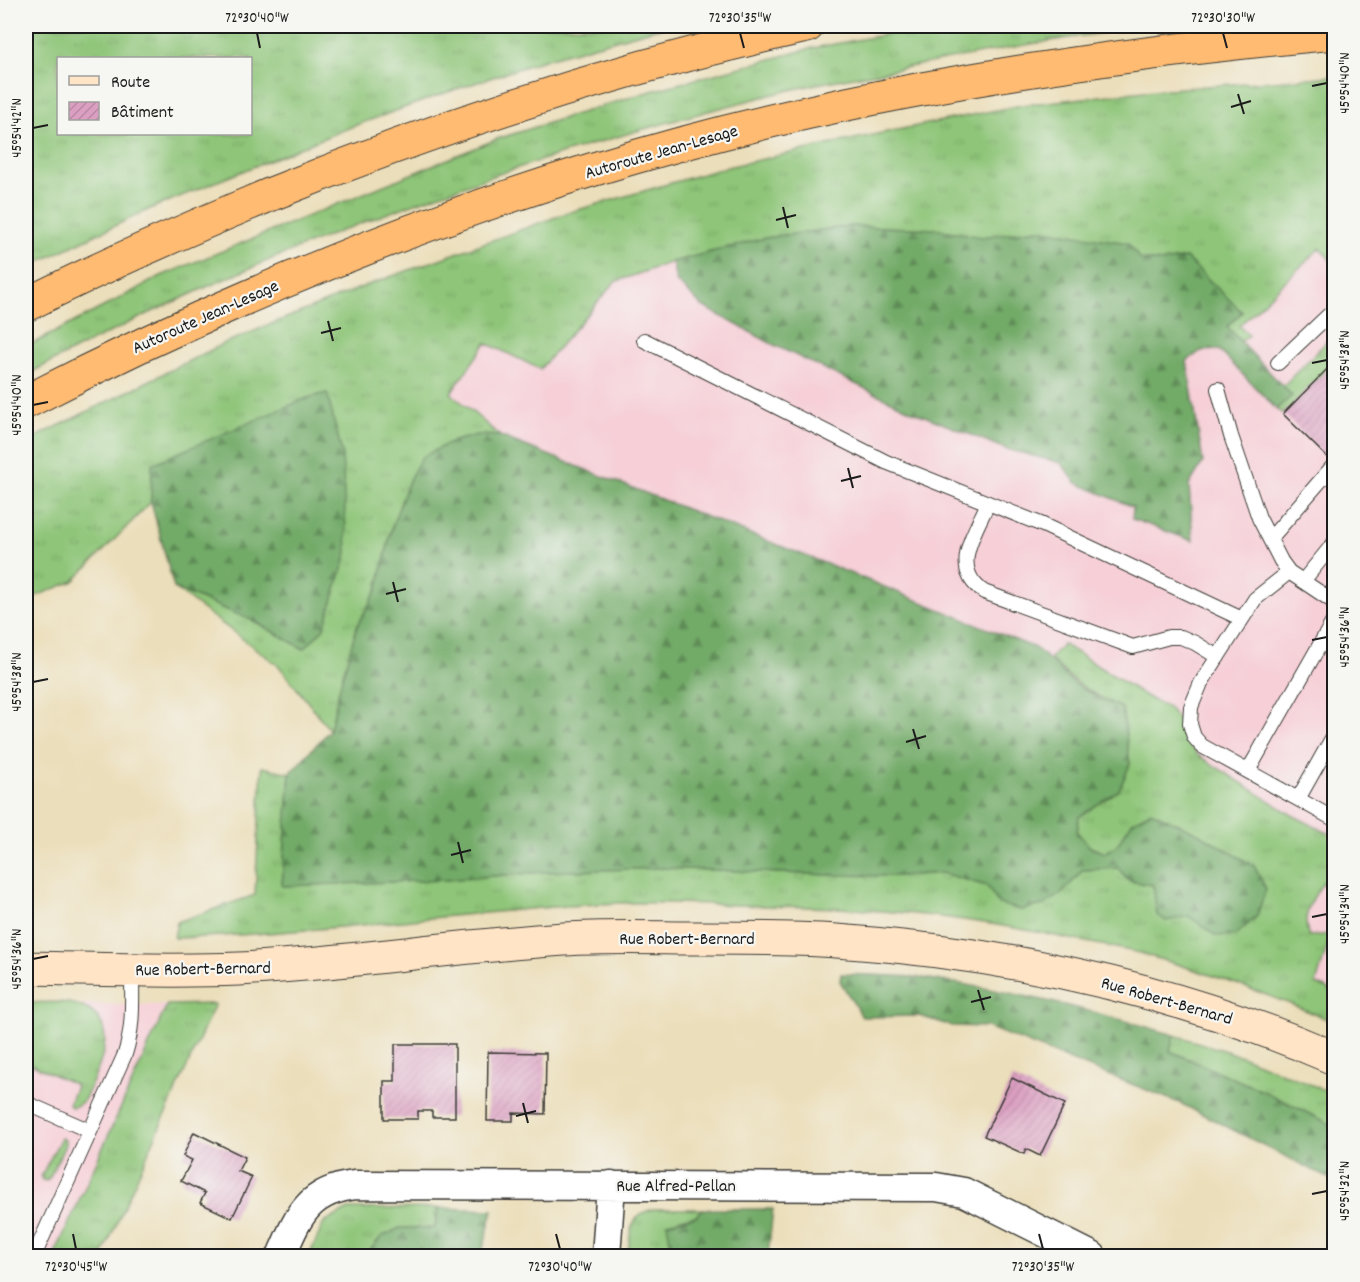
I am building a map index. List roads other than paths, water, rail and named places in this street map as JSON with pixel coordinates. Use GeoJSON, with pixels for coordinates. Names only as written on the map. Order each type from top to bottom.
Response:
{"type":"FeatureCollection","features":[{"type":"Feature","properties":{"kind":"highway"},"geometry":{"type":"LineString","coordinates":[[26,305],[192,227],[313,177],[427,134],[562,89],[648,64],[807,26]]}},
{"type":"Feature","properties":{"kind":"highway","name":"Autoroute Jean-Lesage"},"geometry":{"type":"LineString","coordinates":[[26,402],[165,333],[349,254],[493,202],[676,145],[828,108],[1008,74],[1179,50],[1335,33]]}},
{"type":"Feature","properties":{"kind":"street","name":"Rue Robert-Bernard"},"geometry":{"type":"LineString","coordinates":[[26,968],[204,970],[272,966],[566,939],[716,938],[835,941],[961,954],[1085,976],[1235,1019],[1335,1059]]}},
{"type":"Feature","properties":{"kind":"street","name":"Rue Alfred-Pellan"},"geometry":{"type":"LineString","coordinates":[[281,1257],[305,1209],[316,1199],[342,1186],[355,1185],[950,1188],[964,1192],[1092,1257]]}},
{"type":"Feature","properties":{"kind":"street"},"geometry":{"type":"LineString","coordinates":[[606,1257],[611,1185]]}},
{"type":"Feature","properties":{"kind":"lane"},"geometry":{"type":"LineString","coordinates":[[1278,363],[1335,310]]}},
{"type":"Feature","properties":{"kind":"lane"},"geometry":{"type":"LineString","coordinates":[[644,340],[886,462],[1043,525],[1242,619]]}},
{"type":"Feature","properties":{"kind":"lane"},"geometry":{"type":"LineString","coordinates":[[1218,389],[1252,497],[1281,561],[1289,572],[1335,602]]}},
{"type":"Feature","properties":{"kind":"lane"},"geometry":{"type":"LineString","coordinates":[[1270,539],[1335,465]]}},
{"type":"Feature","properties":{"kind":"lane"},"geometry":{"type":"LineString","coordinates":[[988,503],[965,557],[966,573],[973,584],[984,591],[1133,647],[1169,637],[1180,637],[1218,657]]}},
{"type":"Feature","properties":{"kind":"lane"},"geometry":{"type":"LineString","coordinates":[[1303,581],[1335,543]]}},
{"type":"Feature","properties":{"kind":"lane"},"geometry":{"type":"LineString","coordinates":[[1289,572],[1255,599],[1202,683],[1191,707],[1190,724],[1194,737],[1202,746],[1335,819]]}},
{"type":"Feature","properties":{"kind":"lane"},"geometry":{"type":"LineString","coordinates":[[1248,771],[1335,620]]}},
{"type":"Feature","properties":{"kind":"lane"},"geometry":{"type":"LineString","coordinates":[[1298,799],[1335,735]]}},
{"type":"Feature","properties":{"kind":"lane"},"geometry":{"type":"LineString","coordinates":[[34,1257],[129,1040],[132,969]]}},
{"type":"Feature","properties":{"kind":"lane"},"geometry":{"type":"LineString","coordinates":[[26,1103],[90,1131]]}}]}
